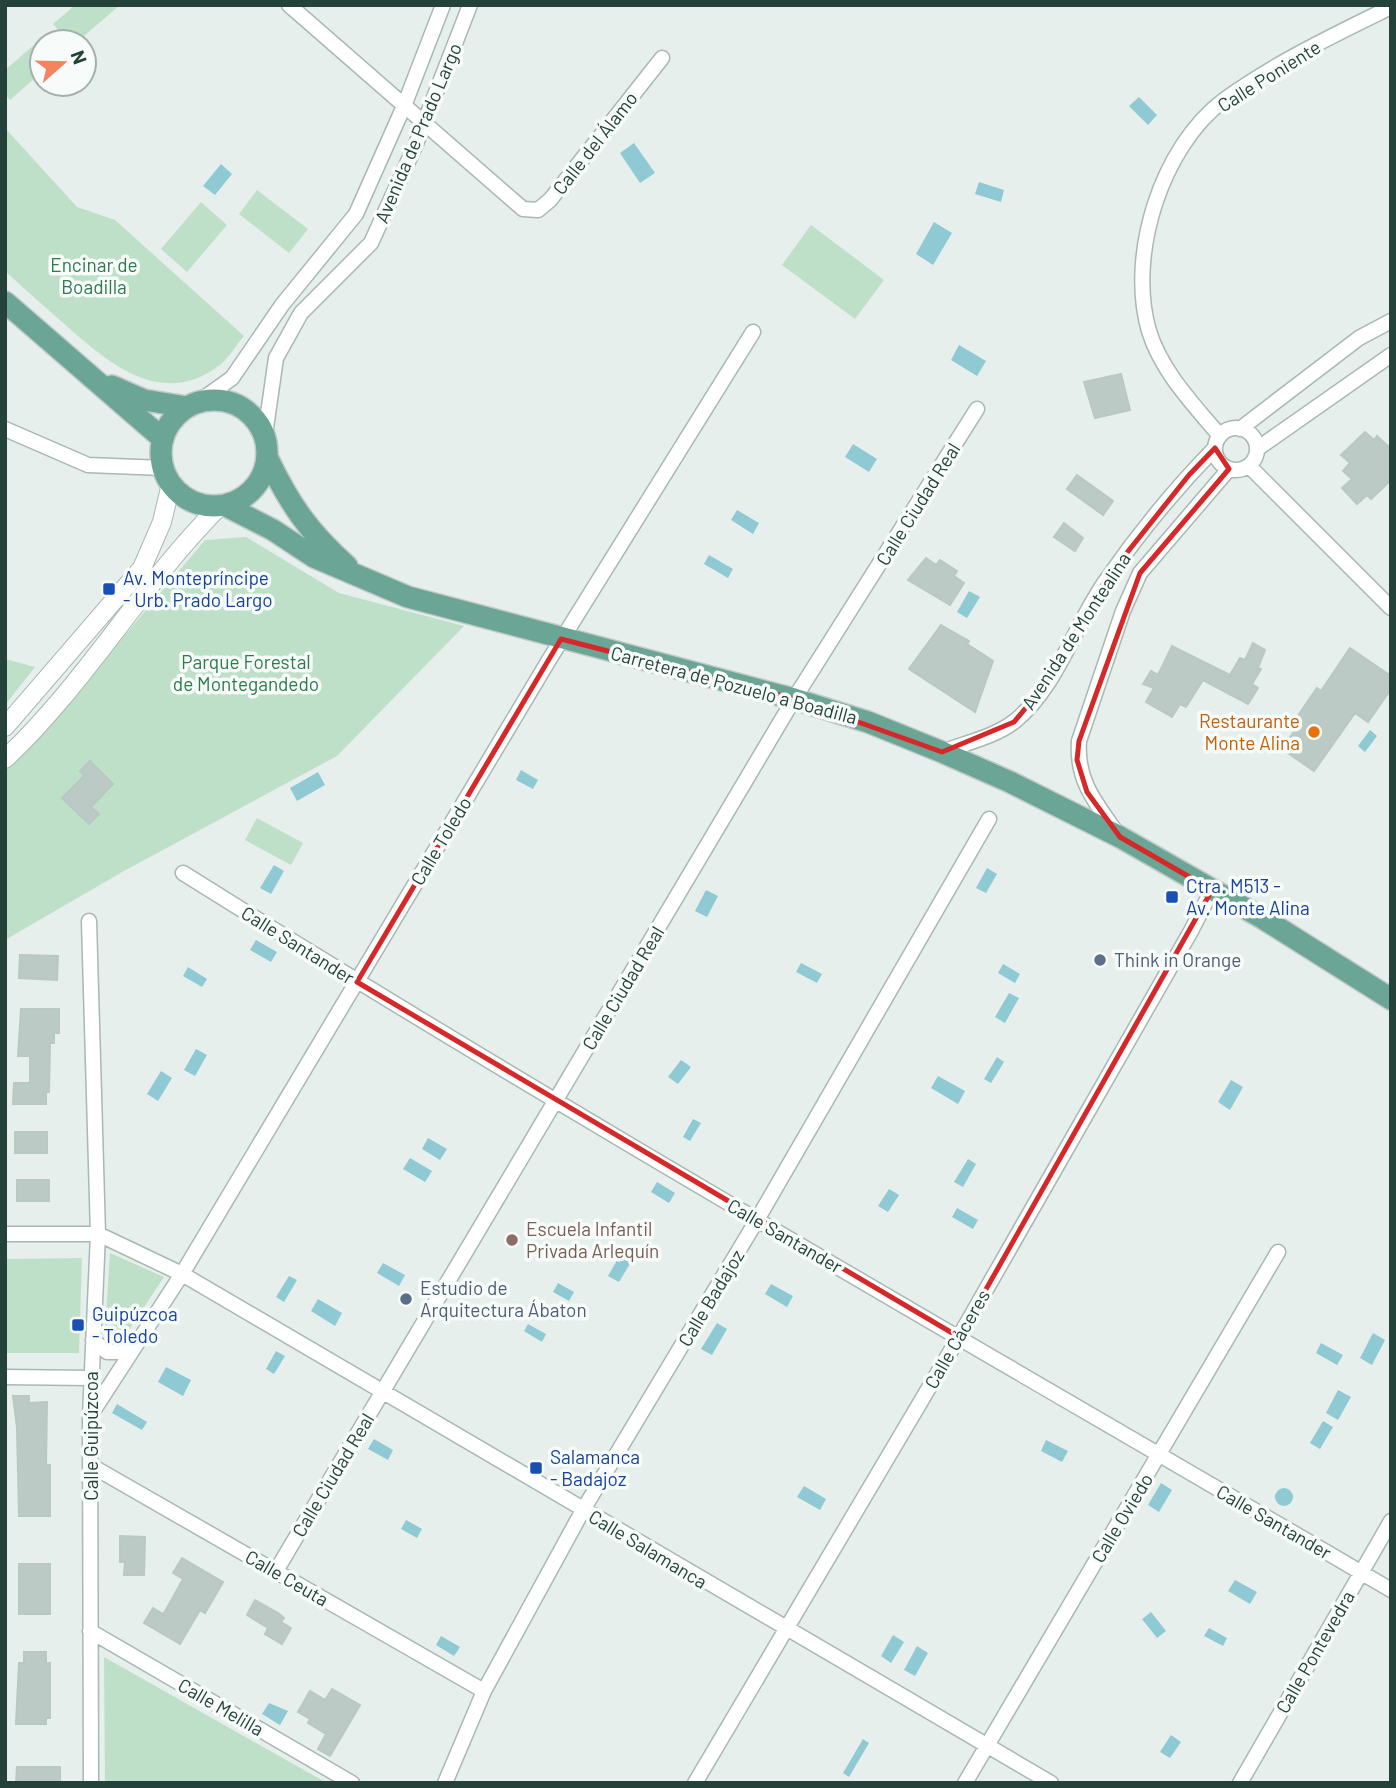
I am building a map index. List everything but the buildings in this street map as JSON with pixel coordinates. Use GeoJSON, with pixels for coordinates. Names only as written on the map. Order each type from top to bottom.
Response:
{"type":"FeatureCollection","features":[{"type":"Feature","properties":{"kind":"main road"},"geometry":{"type":"LineString","coordinates":[[5,302],[163,439]]}},
{"type":"Feature","properties":{"kind":"main road"},"geometry":{"type":"LineString","coordinates":[[93,378],[144,400],[192,405],[217,400],[237,405],[254,418],[265,435],[268,459],[261,480],[247,496],[223,506],[192,502],[167,476],[163,439],[172,421],[192,405]]}},
{"type":"Feature","properties":{"kind":"main road","name":"Carretera de Pozuelo a Boadilla"},"geometry":{"type":"LineString","coordinates":[[268,459],[281,488],[312,534],[355,572]]}},
{"type":"Feature","properties":{"kind":"main road","name":"Carretera de Pozuelo a Boadilla"},"geometry":{"type":"LineString","coordinates":[[223,506],[273,530],[314,558],[355,572],[408,597],[794,699],[868,722],[942,752],[1010,782],[1120,837],[1264,919],[1391,999]]}},
{"type":"Feature","properties":{"kind":"street"},"geometry":{"type":"LineString","coordinates":[[289,5],[423,124]]}},
{"type":"Feature","properties":{"kind":"street","name":"Avenida de Prado Largo"},"geometry":{"type":"LineString","coordinates":[[192,405],[233,378],[282,305],[356,214],[404,106],[443,5]]}},
{"type":"Feature","properties":{"kind":"street","name":"Avenida de Prado Largo"},"geometry":{"type":"LineString","coordinates":[[265,435],[276,358],[301,313],[371,243],[423,124],[470,5]]}},
{"type":"Feature","properties":{"kind":"street","name":"Calle Poniente"},"geometry":{"type":"LineString","coordinates":[[1218,442],[1169,371],[1149,331],[1142,279],[1143,242],[1154,202],[1187,142],[1222,102],[1268,72],[1391,7]]}},
{"type":"Feature","properties":{"kind":"street","name":"Calle del Álamo"},"geometry":{"type":"LineString","coordinates":[[423,124],[523,209],[538,210],[550,200],[662,58]]}},
{"type":"Feature","properties":{"kind":"street"},"geometry":{"type":"LineString","coordinates":[[1240,429],[1359,338],[1391,321]]}},
{"type":"Feature","properties":{"kind":"street","name":"Calle Toledo"},"geometry":{"type":"LineString","coordinates":[[90,1416],[181,1274],[561,639],[753,332]]}},
{"type":"Feature","properties":{"kind":"street"},"geometry":{"type":"LineString","coordinates":[[1249,466],[1257,449],[1391,355]]}},
{"type":"Feature","properties":{"kind":"street","name":"Calle Ciudad Real"},"geometry":{"type":"LineString","coordinates":[[276,1571],[794,699],[977,409]]}},
{"type":"Feature","properties":{"kind":"street"},"geometry":{"type":"LineString","coordinates":[[5,429],[88,465],[167,476],[162,522],[142,568],[5,727]]}},
{"type":"Feature","properties":{"kind":"street"},"geometry":{"type":"LineString","coordinates":[[1249,466],[1229,469],[1216,457],[1218,442],[1233,429],[1240,429],[1249,433],[1257,449]]}},
{"type":"Feature","properties":{"kind":"street","name":"Avenida de Montealina"},"geometry":{"type":"LineString","coordinates":[[942,752],[993,733],[1014,722],[1028,708],[1045,685],[1106,579],[1218,442]]}},
{"type":"Feature","properties":{"kind":"street"},"geometry":{"type":"LineString","coordinates":[[1249,466],[1391,608]]}},
{"type":"Feature","properties":{"kind":"street","name":"Avenida de Montealina"},"geometry":{"type":"LineString","coordinates":[[1120,837],[1087,792],[1077,760],[1079,741],[1123,611],[1140,573],[1229,469]]}},
{"type":"Feature","properties":{"kind":"street"},"geometry":{"type":"LineString","coordinates":[[5,759],[32,734],[133,611],[180,546],[223,506]]}},
{"type":"Feature","properties":{"kind":"street","name":"Calle Badajoz"},"geometry":{"type":"LineString","coordinates":[[445,1783],[484,1691],[583,1510],[757,1220],[989,819]]}},
{"type":"Feature","properties":{"kind":"street","name":"Calle Santander"},"geometry":{"type":"LineString","coordinates":[[183,873],[357,982],[556,1101],[1391,1590]]}},
{"type":"Feature","properties":{"kind":"street","name":"Calle Cáceres"},"geometry":{"type":"LineString","coordinates":[[695,1783],[959,1337],[1212,890]]}},
{"type":"Feature","properties":{"kind":"street","name":"Calle Guipúzcoa"},"geometry":{"type":"LineString","coordinates":[[89,921],[99,1234],[90,1416],[91,1783]]}},
{"type":"Feature","properties":{"kind":"street"},"geometry":{"type":"LineString","coordinates":[[5,1234],[99,1234]]}},
{"type":"Feature","properties":{"kind":"street","name":"Calle Salamanca"},"geometry":{"type":"LineString","coordinates":[[99,1234],[181,1274],[1051,1783]]}},
{"type":"Feature","properties":{"kind":"street","name":"Calle Oviedo"},"geometry":{"type":"LineString","coordinates":[[965,1783],[1278,1252]]}},
{"type":"Feature","properties":{"kind":"street"},"geometry":{"type":"LineString","coordinates":[[93,1340],[107,1352],[132,1351]]}},
{"type":"Feature","properties":{"kind":"street"},"geometry":{"type":"LineString","coordinates":[[5,1377],[91,1378]]}},
{"type":"Feature","properties":{"kind":"street","name":"Calle Ceuta"},"geometry":{"type":"LineString","coordinates":[[90,1465],[484,1691]]}},
{"type":"Feature","properties":{"kind":"street","name":"Calle Pontevedra"},"geometry":{"type":"LineString","coordinates":[[1240,1783],[1391,1521]]}},
{"type":"Feature","properties":{"kind":"street","name":"Calle Melilla"},"geometry":{"type":"LineString","coordinates":[[90,1631],[352,1783]]}},
{"type":"Feature","properties":{"kind":"highlighted area"},"geometry":{"type":"Polygon","coordinates":[[[1215,448],[1229,469],[1140,573],[1079,741],[1077,760],[1087,792],[1120,837],[1212,890],[959,1337],[357,982],[561,639],[794,699],[942,752],[1014,722],[1045,685],[1106,579],[1189,475],[1215,448]]]}},
{"type":"Feature","properties":{"kind":"green space"},"geometry":{"type":"Polygon","coordinates":[[[75,5],[120,5],[93,28],[57,28],[53,24],[75,5]]]}},
{"type":"Feature","properties":{"kind":"green space"},"geometry":{"type":"Polygon","coordinates":[[[28,50],[28,84],[10,100],[5,94],[5,70],[28,50]]]}},
{"type":"Feature","properties":{"kind":"green space","name":"Encinar de Boadilla"},"geometry":{"type":"Polygon","coordinates":[[[5,128],[77,207],[115,220],[244,336],[220,365],[198,378],[176,383],[155,382],[134,375],[96,351],[5,271],[5,128]]]}},
{"type":"Feature","properties":{"kind":"green space"},"geometry":{"type":"Polygon","coordinates":[[[257,190],[308,229],[289,253],[239,214],[257,190]]]}},
{"type":"Feature","properties":{"kind":"green space"},"geometry":{"type":"Polygon","coordinates":[[[201,202],[227,225],[187,272],[161,249],[201,202]]]}},
{"type":"Feature","properties":{"kind":"green space"},"geometry":{"type":"Polygon","coordinates":[[[811,225],[884,280],[855,319],[782,265],[811,225]]]}},
{"type":"Feature","properties":{"kind":"green space","name":"Parque Forestal de Montegandedo"},"geometry":{"type":"Polygon","coordinates":[[[246,537],[339,593],[464,626],[337,756],[124,871],[5,940],[5,767],[33,744],[205,540],[246,537]]]}},
{"type":"Feature","properties":{"kind":"green space"},"geometry":{"type":"Polygon","coordinates":[[[5,659],[35,667],[5,705],[5,659]]]}},
{"type":"Feature","properties":{"kind":"green space"},"geometry":{"type":"Polygon","coordinates":[[[257,818],[303,843],[291,865],[245,840],[257,818]]]}},
{"type":"Feature","properties":{"kind":"green space"},"geometry":{"type":"Polygon","coordinates":[[[110,1253],[164,1277],[119,1345],[108,1340],[105,1330],[110,1253]]]}},
{"type":"Feature","properties":{"kind":"green space"},"geometry":{"type":"Polygon","coordinates":[[[82,1258],[79,1353],[5,1353],[5,1259],[82,1258]]]}},
{"type":"Feature","properties":{"kind":"green space"},"geometry":{"type":"Polygon","coordinates":[[[104,1657],[327,1783],[105,1783],[104,1657]]]}},
{"type":"Feature","properties":{"kind":"water"},"geometry":{"type":"Polygon","coordinates":[[[1139,97],[1157,115],[1148,125],[1129,106],[1139,97]]]}},
{"type":"Feature","properties":{"kind":"water"},"geometry":{"type":"Polygon","coordinates":[[[634,143],[655,173],[640,183],[620,153],[634,143]]]}},
{"type":"Feature","properties":{"kind":"water"},"geometry":{"type":"Polygon","coordinates":[[[221,164],[232,174],[215,195],[203,186],[221,164]]]}},
{"type":"Feature","properties":{"kind":"water"},"geometry":{"type":"Polygon","coordinates":[[[979,182],[1004,190],[1001,202],[975,194],[979,182]]]}},
{"type":"Feature","properties":{"kind":"water"},"geometry":{"type":"Polygon","coordinates":[[[934,222],[952,233],[933,265],[916,254],[934,222]]]}},
{"type":"Feature","properties":{"kind":"water"},"geometry":{"type":"Polygon","coordinates":[[[959,345],[986,361],[977,376],[951,360],[959,345]]]}},
{"type":"Feature","properties":{"kind":"water"},"geometry":{"type":"Polygon","coordinates":[[[853,444],[877,459],[869,472],[845,457],[853,444]]]}},
{"type":"Feature","properties":{"kind":"water"},"geometry":{"type":"Polygon","coordinates":[[[737,510],[759,523],[753,534],[731,520],[737,510]]]}},
{"type":"Feature","properties":{"kind":"water"},"geometry":{"type":"Polygon","coordinates":[[[709,555],[733,569],[728,578],[704,564],[709,555]]]}},
{"type":"Feature","properties":{"kind":"water"},"geometry":{"type":"Polygon","coordinates":[[[969,591],[980,597],[967,618],[957,612],[969,591]]]}},
{"type":"Feature","properties":{"kind":"water"},"geometry":{"type":"Polygon","coordinates":[[[1370,730],[1377,736],[1365,752],[1358,746],[1370,730]]]}},
{"type":"Feature","properties":{"kind":"water"},"geometry":{"type":"Polygon","coordinates":[[[521,770],[538,780],[533,789],[516,780],[521,770]]]}},
{"type":"Feature","properties":{"kind":"water"},"geometry":{"type":"Polygon","coordinates":[[[318,772],[325,785],[297,801],[290,788],[318,772]]]}},
{"type":"Feature","properties":{"kind":"water"},"geometry":{"type":"Polygon","coordinates":[[[274,865],[284,871],[271,894],[260,888],[274,865]]]}},
{"type":"Feature","properties":{"kind":"water"},"geometry":{"type":"Polygon","coordinates":[[[987,868],[997,874],[986,893],[976,888],[987,868]]]}},
{"type":"Feature","properties":{"kind":"water"},"geometry":{"type":"Polygon","coordinates":[[[706,890],[718,896],[707,917],[695,911],[706,890]]]}},
{"type":"Feature","properties":{"kind":"water"},"geometry":{"type":"Polygon","coordinates":[[[256,940],[277,952],[271,962],[250,950],[256,940]]]}},
{"type":"Feature","properties":{"kind":"water"},"geometry":{"type":"Polygon","coordinates":[[[801,963],[822,974],[817,983],[796,972],[801,963]]]}},
{"type":"Feature","properties":{"kind":"water"},"geometry":{"type":"Polygon","coordinates":[[[1003,964],[1020,974],[1015,983],[998,973],[1003,964]]]}},
{"type":"Feature","properties":{"kind":"water"},"geometry":{"type":"Polygon","coordinates":[[[188,967],[207,979],[202,987],[183,976],[188,967]]]}},
{"type":"Feature","properties":{"kind":"water"},"geometry":{"type":"Polygon","coordinates":[[[1009,993],[1019,998],[1005,1023],[995,1017],[1009,993]]]}},
{"type":"Feature","properties":{"kind":"water"},"geometry":{"type":"Polygon","coordinates":[[[196,1049],[207,1055],[195,1076],[184,1070],[196,1049]]]}},
{"type":"Feature","properties":{"kind":"water"},"geometry":{"type":"Polygon","coordinates":[[[997,1057],[1004,1062],[991,1083],[984,1079],[997,1057]]]}},
{"type":"Feature","properties":{"kind":"water"},"geometry":{"type":"Polygon","coordinates":[[[681,1060],[691,1067],[678,1084],[668,1077],[681,1060]]]}},
{"type":"Feature","properties":{"kind":"water"},"geometry":{"type":"Polygon","coordinates":[[[161,1071],[172,1078],[158,1101],[147,1094],[161,1071]]]}},
{"type":"Feature","properties":{"kind":"water"},"geometry":{"type":"Polygon","coordinates":[[[938,1076],[965,1091],[958,1104],[931,1088],[938,1076]]]}},
{"type":"Feature","properties":{"kind":"water"},"geometry":{"type":"Polygon","coordinates":[[[1231,1080],[1243,1087],[1230,1110],[1218,1102],[1231,1080]]]}},
{"type":"Feature","properties":{"kind":"water"},"geometry":{"type":"Polygon","coordinates":[[[693,1119],[701,1123],[690,1141],[683,1137],[693,1119]]]}},
{"type":"Feature","properties":{"kind":"water"},"geometry":{"type":"Polygon","coordinates":[[[428,1138],[447,1149],[440,1160],[422,1149],[428,1138]]]}},
{"type":"Feature","properties":{"kind":"water"},"geometry":{"type":"Polygon","coordinates":[[[410,1158],[432,1171],[425,1182],[403,1169],[410,1158]]]}},
{"type":"Feature","properties":{"kind":"water"},"geometry":{"type":"Polygon","coordinates":[[[968,1159],[976,1164],[963,1187],[954,1182],[968,1159]]]}},
{"type":"Feature","properties":{"kind":"water"},"geometry":{"type":"Polygon","coordinates":[[[657,1182],[675,1193],[669,1203],[651,1192],[657,1182]]]}},
{"type":"Feature","properties":{"kind":"water"},"geometry":{"type":"Polygon","coordinates":[[[889,1189],[899,1195],[888,1212],[878,1206],[889,1189]]]}},
{"type":"Feature","properties":{"kind":"water"},"geometry":{"type":"Polygon","coordinates":[[[957,1208],[978,1220],[973,1229],[952,1217],[957,1208]]]}},
{"type":"Feature","properties":{"kind":"water"},"geometry":{"type":"Polygon","coordinates":[[[623,1250],[634,1257],[619,1282],[608,1276],[623,1250]]]}},
{"type":"Feature","properties":{"kind":"water"},"geometry":{"type":"Polygon","coordinates":[[[383,1263],[405,1275],[399,1286],[377,1273],[383,1263]]]}},
{"type":"Feature","properties":{"kind":"water"},"geometry":{"type":"Polygon","coordinates":[[[289,1276],[297,1280],[284,1302],[276,1297],[289,1276]]]}},
{"type":"Feature","properties":{"kind":"water"},"geometry":{"type":"Polygon","coordinates":[[[558,1283],[574,1292],[569,1301],[553,1292],[558,1283]]]}},
{"type":"Feature","properties":{"kind":"water"},"geometry":{"type":"Polygon","coordinates":[[[771,1284],[793,1296],[787,1307],[765,1294],[771,1284]]]}},
{"type":"Feature","properties":{"kind":"water"},"geometry":{"type":"Polygon","coordinates":[[[318,1299],[342,1313],[335,1326],[311,1311],[318,1299]]]}},
{"type":"Feature","properties":{"kind":"water"},"geometry":{"type":"Polygon","coordinates":[[[717,1323],[727,1329],[712,1355],[701,1349],[717,1323]]]}},
{"type":"Feature","properties":{"kind":"water"},"geometry":{"type":"Polygon","coordinates":[[[528,1324],[546,1334],[542,1342],[524,1331],[528,1324]]]}},
{"type":"Feature","properties":{"kind":"water"},"geometry":{"type":"Polygon","coordinates":[[[1373,1333],[1385,1340],[1372,1365],[1360,1358],[1373,1333]]]}},
{"type":"Feature","properties":{"kind":"water"},"geometry":{"type":"Polygon","coordinates":[[[1321,1343],[1343,1355],[1337,1365],[1316,1353],[1321,1343]]]}},
{"type":"Feature","properties":{"kind":"water"},"geometry":{"type":"Polygon","coordinates":[[[276,1351],[285,1356],[274,1374],[266,1369],[276,1351]]]}},
{"type":"Feature","properties":{"kind":"water"},"geometry":{"type":"Polygon","coordinates":[[[166,1367],[191,1380],[183,1396],[158,1382],[166,1367]]]}},
{"type":"Feature","properties":{"kind":"water"},"geometry":{"type":"Polygon","coordinates":[[[1338,1390],[1351,1397],[1338,1420],[1326,1413],[1338,1390]]]}},
{"type":"Feature","properties":{"kind":"water"},"geometry":{"type":"Polygon","coordinates":[[[117,1404],[147,1422],[142,1430],[112,1413],[117,1404]]]}},
{"type":"Feature","properties":{"kind":"water"},"geometry":{"type":"Polygon","coordinates":[[[1323,1421],[1333,1427],[1320,1449],[1310,1443],[1323,1421]]]}},
{"type":"Feature","properties":{"kind":"water"},"geometry":{"type":"Polygon","coordinates":[[[374,1439],[393,1450],[388,1460],[368,1449],[374,1439]]]}},
{"type":"Feature","properties":{"kind":"water"},"geometry":{"type":"Polygon","coordinates":[[[1046,1440],[1068,1451],[1062,1462],[1041,1451],[1046,1440]]]}},
{"type":"Feature","properties":{"kind":"water"},"geometry":{"type":"Polygon","coordinates":[[[1161,1483],[1172,1490],[1159,1512],[1148,1505],[1161,1483]]]}},
{"type":"Feature","properties":{"kind":"water"},"geometry":{"type":"Polygon","coordinates":[[[804,1486],[826,1499],[820,1510],[797,1497],[804,1486]]]}},
{"type":"Feature","properties":{"kind":"water"},"geometry":{"type":"Polygon","coordinates":[[[1284,1488],[1290,1491],[1293,1497],[1290,1503],[1284,1506],[1278,1503],[1275,1497],[1278,1491],[1284,1488]]]}},
{"type":"Feature","properties":{"kind":"water"},"geometry":{"type":"Polygon","coordinates":[[[406,1520],[422,1529],[417,1538],[401,1529],[406,1520]]]}},
{"type":"Feature","properties":{"kind":"water"},"geometry":{"type":"Polygon","coordinates":[[[1235,1580],[1257,1592],[1250,1604],[1228,1591],[1235,1580]]]}},
{"type":"Feature","properties":{"kind":"water"},"geometry":{"type":"Polygon","coordinates":[[[1151,1612],[1166,1631],[1157,1638],[1142,1619],[1151,1612]]]}},
{"type":"Feature","properties":{"kind":"water"},"geometry":{"type":"Polygon","coordinates":[[[1209,1628],[1227,1638],[1223,1646],[1204,1636],[1209,1628]]]}},
{"type":"Feature","properties":{"kind":"water"},"geometry":{"type":"Polygon","coordinates":[[[893,1635],[904,1642],[891,1663],[881,1656],[893,1635]]]}},
{"type":"Feature","properties":{"kind":"water"},"geometry":{"type":"Polygon","coordinates":[[[441,1636],[460,1647],[454,1656],[436,1645],[441,1636]]]}},
{"type":"Feature","properties":{"kind":"water"},"geometry":{"type":"Polygon","coordinates":[[[917,1646],[928,1653],[915,1676],[904,1670],[917,1646]]]}},
{"type":"Feature","properties":{"kind":"water"},"geometry":{"type":"Polygon","coordinates":[[[269,1703],[288,1711],[280,1725],[262,1714],[269,1703]]]}},
{"type":"Feature","properties":{"kind":"water"},"geometry":{"type":"Polygon","coordinates":[[[1171,1735],[1181,1742],[1170,1758],[1160,1752],[1171,1735]]]}},
{"type":"Feature","properties":{"kind":"water"},"geometry":{"type":"Polygon","coordinates":[[[863,1739],[869,1743],[849,1777],[843,1773],[863,1739]]]}},
{"type":"Feature","properties":{"kind":"place","name":"Av. Montepríncipe - Urb. Prado Largo"},"geometry":{"type":"Point","coordinates":[109,589]}},
{"type":"Feature","properties":{"kind":"place","name":"Restaurante Monte Alina"},"geometry":{"type":"Point","coordinates":[1314,732]}},
{"type":"Feature","properties":{"kind":"place","name":"Ctra. M513 - Av. Monte Alina"},"geometry":{"type":"Point","coordinates":[1172,897]}},
{"type":"Feature","properties":{"kind":"place","name":"Think in Orange"},"geometry":{"type":"Point","coordinates":[1100,960]}},
{"type":"Feature","properties":{"kind":"place","name":"Escuela Infantil Privada Arlequín"},"geometry":{"type":"Point","coordinates":[512,1240]}},
{"type":"Feature","properties":{"kind":"place","name":"Estudio de Arquitectura Ábaton"},"geometry":{"type":"Point","coordinates":[406,1299]}},
{"type":"Feature","properties":{"kind":"place","name":"Guipúzcoa - Toledo"},"geometry":{"type":"Point","coordinates":[78,1325]}},
{"type":"Feature","properties":{"kind":"place","name":"Salamanca - Badajoz"},"geometry":{"type":"Point","coordinates":[536,1468]}}]}
